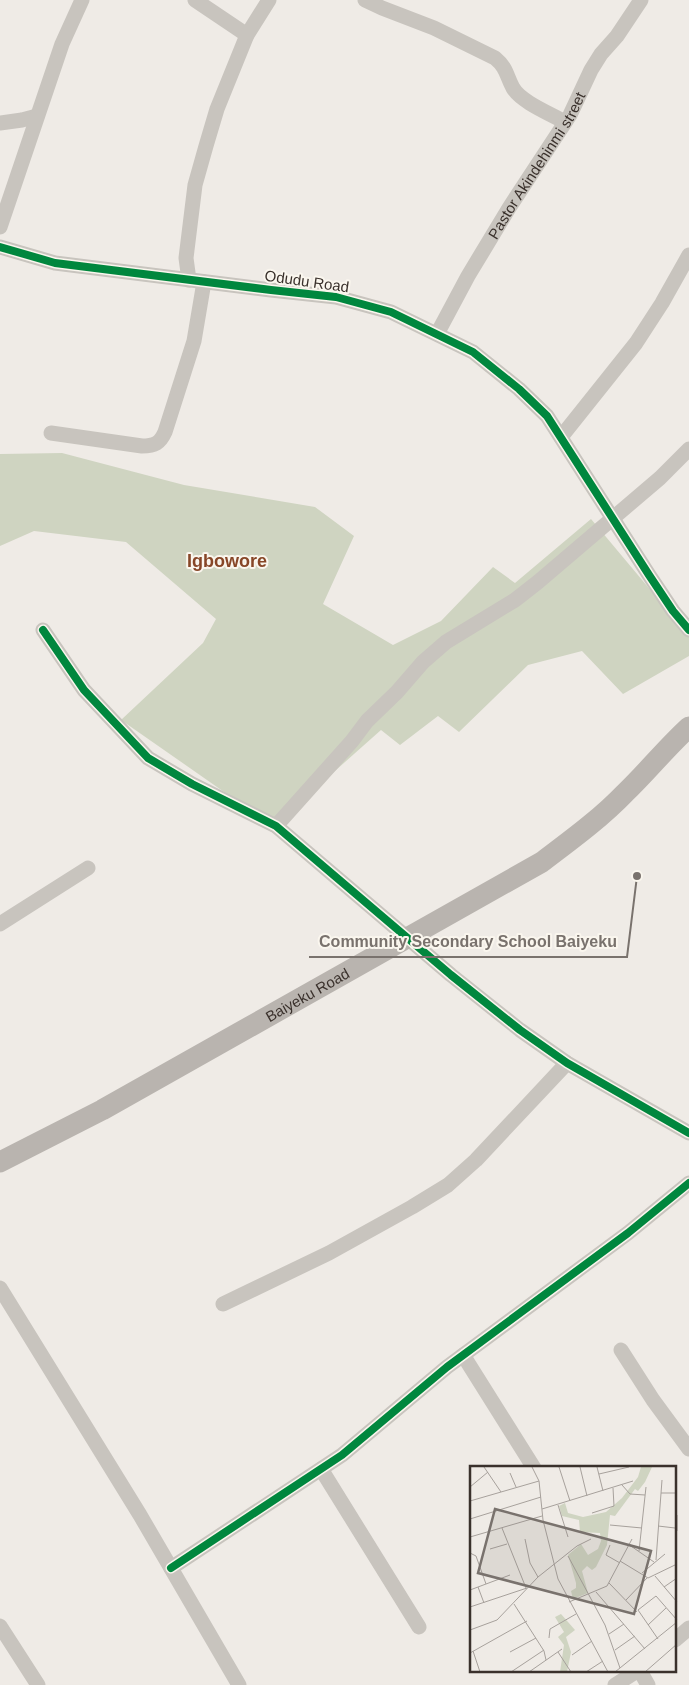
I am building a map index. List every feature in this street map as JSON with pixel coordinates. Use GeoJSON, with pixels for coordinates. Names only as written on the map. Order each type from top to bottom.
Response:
{"type":"FeatureCollection","features":[{"type":"Feature","properties":{"kind":"main road","name":"Baiyeku Road"},"geometry":{"type":"LineString","coordinates":[[0,1162],[102,1110],[500,887],[549,857],[584,830],[624,794],[675,740],[689,728]]}},
{"type":"Feature","properties":{"kind":"street"},"geometry":{"type":"LineString","coordinates":[[0,227],[62,44],[82,0]]}},
{"type":"Feature","properties":{"kind":"street"},"geometry":{"type":"LineString","coordinates":[[195,0],[247,35]]}},
{"type":"Feature","properties":{"kind":"street"},"geometry":{"type":"LineString","coordinates":[[189,280],[186,258],[196,185],[217,109],[247,35],[269,0]]}},
{"type":"Feature","properties":{"kind":"street"},"geometry":{"type":"LineString","coordinates":[[365,0],[434,28],[495,58],[503,64],[513,88],[518,94],[540,109],[565,122]]}},
{"type":"Feature","properties":{"kind":"street","name":"Pastor Akindehinmi street"},"geometry":{"type":"LineString","coordinates":[[437,334],[468,276],[509,208],[576,104],[591,70],[641,0]]}},
{"type":"Feature","properties":{"kind":"street"},"geometry":{"type":"LineString","coordinates":[[0,123],[37,116]]}},
{"type":"Feature","properties":{"kind":"street"},"geometry":{"type":"LineString","coordinates":[[22,120],[30,135]]}},
{"type":"Feature","properties":{"kind":"street","name":"Odudu Road"},"geometry":{"type":"LineString","coordinates":[[0,247],[55,263],[336,297],[391,312],[473,352],[519,388],[547,416],[673,611],[689,630]]}},
{"type":"Feature","properties":{"kind":"street"},"geometry":{"type":"LineString","coordinates":[[561,438],[636,343],[662,303],[689,255]]}},
{"type":"Feature","properties":{"kind":"street"},"geometry":{"type":"LineString","coordinates":[[51,433],[142,446],[152,446],[160,442],[165,432],[194,341],[204,282]]}},
{"type":"Feature","properties":{"kind":"street"},"geometry":{"type":"LineString","coordinates":[[276,826],[352,741],[367,721],[397,692],[423,662],[446,642],[514,600],[660,478],[689,449]]}},
{"type":"Feature","properties":{"kind":"street"},"geometry":{"type":"LineString","coordinates":[[42,630],[84,690],[148,758],[192,784],[276,826],[520,1030],[567,1063],[689,1133]]}},
{"type":"Feature","properties":{"kind":"street"},"geometry":{"type":"LineString","coordinates":[[0,924],[88,868]]}},
{"type":"Feature","properties":{"kind":"street"},"geometry":{"type":"LineString","coordinates":[[223,1304],[329,1253],[448,1185],[476,1160],[567,1063]]}},
{"type":"Feature","properties":{"kind":"street"},"geometry":{"type":"LineString","coordinates":[[171,1568],[342,1456],[463,1355],[628,1233],[689,1183]]}},
{"type":"Feature","properties":{"kind":"street"},"geometry":{"type":"LineString","coordinates":[[0,1288],[140,1515],[239,1685]]}},
{"type":"Feature","properties":{"kind":"street"},"geometry":{"type":"LineString","coordinates":[[621,1350],[653,1400],[689,1449]]}},
{"type":"Feature","properties":{"kind":"street"},"geometry":{"type":"LineString","coordinates":[[463,1355],[533,1466]]}},
{"type":"Feature","properties":{"kind":"street"},"geometry":{"type":"LineString","coordinates":[[321,1469],[419,1627]]}},
{"type":"Feature","properties":{"kind":"street"},"geometry":{"type":"LineString","coordinates":[[0,1626],[38,1685]]}},
{"type":"Feature","properties":{"kind":"street"},"geometry":{"type":"LineString","coordinates":[[676,1639],[689,1628]]}},
{"type":"Feature","properties":{"kind":"street"},"geometry":{"type":"LineString","coordinates":[[616,1685],[637,1672]]}},
{"type":"Feature","properties":{"kind":"street"},"geometry":{"type":"LineString","coordinates":[[640,1672],[648,1685]]}},
{"type":"Feature","properties":{"kind":"green space"},"geometry":{"type":"Polygon","coordinates":[[[62,453],[184,485],[315,507],[354,536],[323,604],[393,645],[441,621],[493,567],[515,583],[591,519],[689,636],[689,656],[623,694],[582,651],[528,665],[459,732],[438,716],[400,745],[381,730],[273,826],[121,720],[203,643],[216,619],[126,542],[34,531],[0,546],[0,454],[62,453]]]}},
{"type":"Feature","properties":{"kind":"cycle path"},"geometry":{"type":"LineString","coordinates":[[0,247],[55,263],[336,297],[391,312],[473,352],[519,389],[547,416],[649,575],[673,611],[689,630]]}},
{"type":"Feature","properties":{"kind":"cycle path"},"geometry":{"type":"LineString","coordinates":[[43,630],[84,690],[148,758],[192,784],[276,826],[451,975],[520,1030],[567,1063],[689,1133]]}},
{"type":"Feature","properties":{"kind":"cycle path"},"geometry":{"type":"LineString","coordinates":[[171,1568],[342,1455],[447,1367],[628,1233],[689,1183]]}},
{"type":"Feature","properties":{"kind":"place","name":"Community Secondary School Baiyeku"},"geometry":{"type":"Point","coordinates":[637,876]}},
{"type":"Feature","properties":{"kind":"district","name":"Igbowore"},"geometry":{"type":"Point","coordinates":[227,561]}}]}
